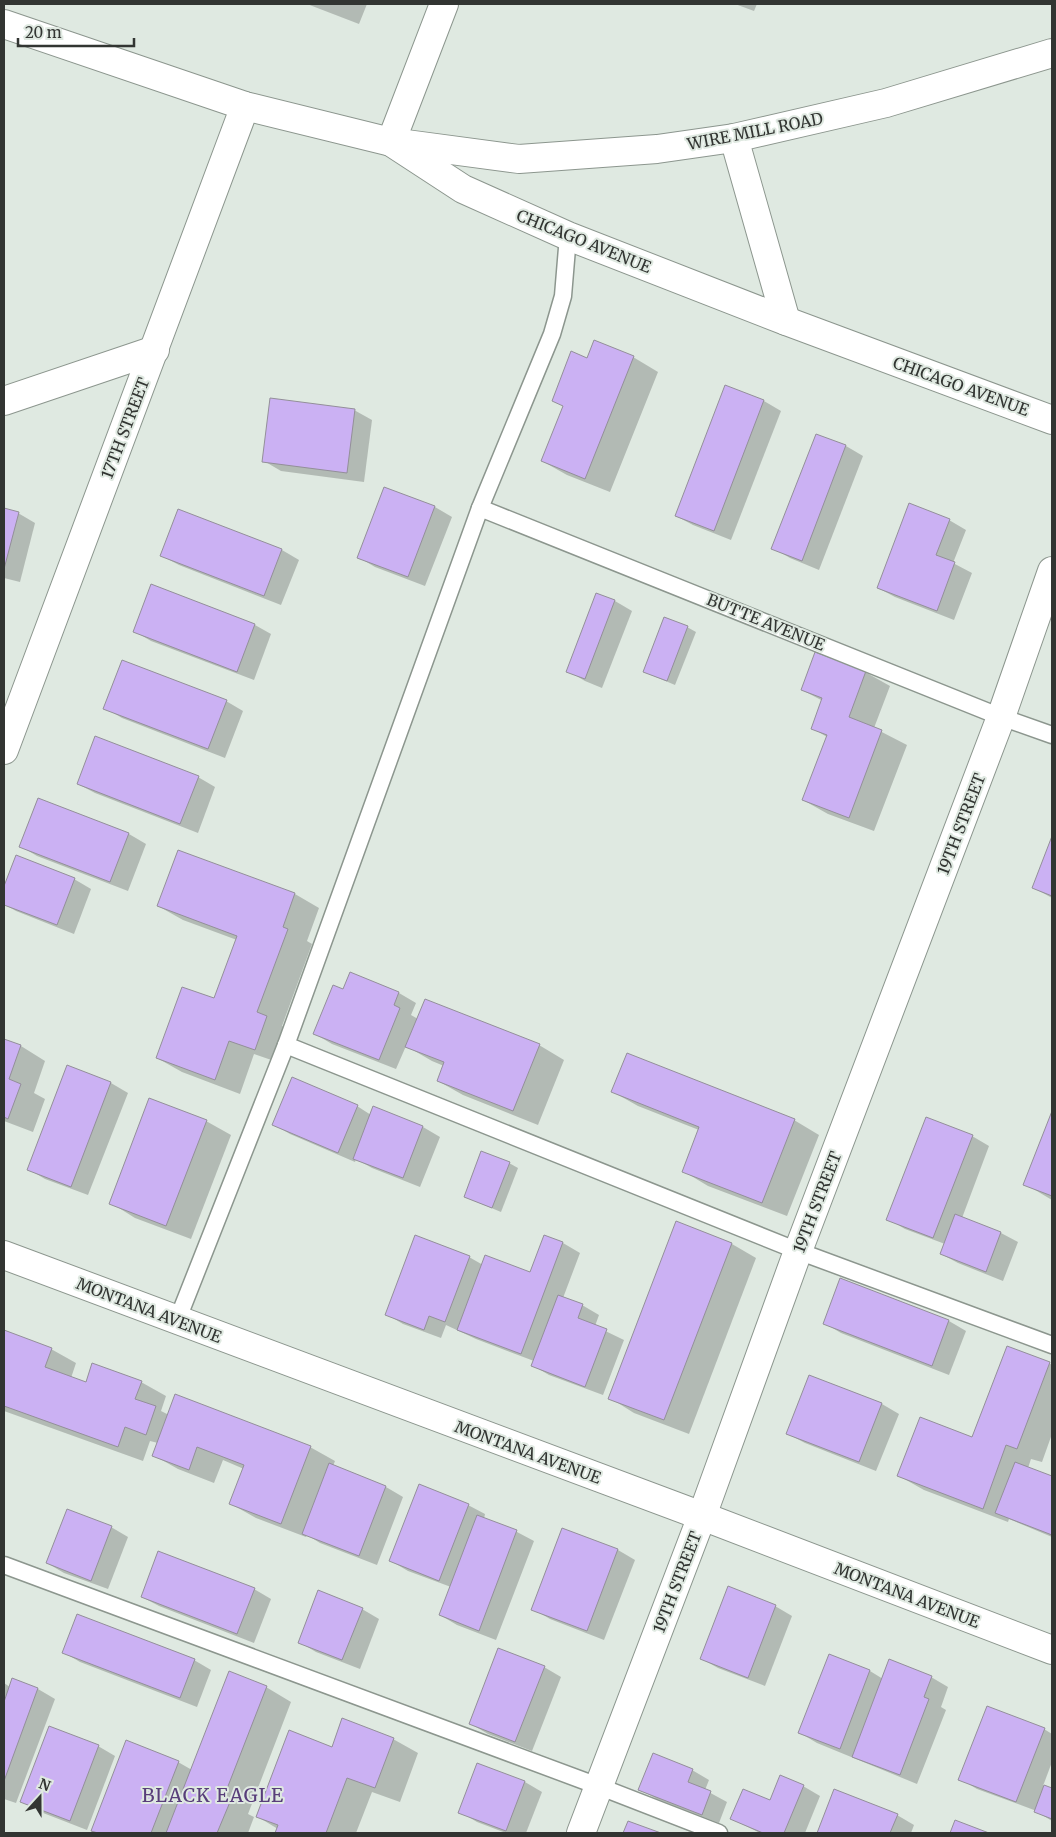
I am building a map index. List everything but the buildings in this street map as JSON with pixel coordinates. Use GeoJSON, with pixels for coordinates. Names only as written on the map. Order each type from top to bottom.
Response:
{"type":"FeatureCollection","features":[{"type":"Feature","properties":{"kind":"street"},"geometry":{"type":"LineString","coordinates":[[4,24],[245,106],[391,142],[444,4]]}},
{"type":"Feature","properties":{"kind":"street","name":"WIRE MILL ROAD"},"geometry":{"type":"LineString","coordinates":[[391,142],[519,159],[656,149],[734,138],[886,103],[1052,53]]}},
{"type":"Feature","properties":{"kind":"street","name":"17TH STREET"},"geometry":{"type":"LineString","coordinates":[[4,750],[245,106]]}},
{"type":"Feature","properties":{"kind":"street"},"geometry":{"type":"LineString","coordinates":[[734,138],[786,322]]}},
{"type":"Feature","properties":{"kind":"street","name":"CHICAGO AVENUE"},"geometry":{"type":"LineString","coordinates":[[391,142],[463,189],[568,236],[786,322],[1052,420]]}},
{"type":"Feature","properties":{"kind":"street"},"geometry":{"type":"LineString","coordinates":[[4,401],[155,350]]}},
{"type":"Feature","properties":{"kind":"street","name":"19TH STREET"},"geometry":{"type":"LineString","coordinates":[[581,1833],[702,1516],[798,1251],[1001,717],[1052,571]]}},
{"type":"Feature","properties":{"kind":"street","name":"MONTANA AVENUE"},"geometry":{"type":"LineString","coordinates":[[4,1255],[702,1516],[1052,1650]]}},
{"type":"Feature","properties":{"kind":"lane"},"geometry":{"type":"LineString","coordinates":[[177,1320],[286,1045],[480,508],[552,334],[563,296],[568,236]]}},
{"type":"Feature","properties":{"kind":"lane","name":"BUTTE AVENUE"},"geometry":{"type":"LineString","coordinates":[[480,508],[1001,717],[1052,735]]}},
{"type":"Feature","properties":{"kind":"lane"},"geometry":{"type":"LineString","coordinates":[[286,1045],[798,1251],[1052,1345]]}},
{"type":"Feature","properties":{"kind":"lane"},"geometry":{"type":"LineString","coordinates":[[4,1565],[598,1786],[719,1833]]}},
{"type":"Feature","properties":{"kind":"district","name":"BLACK EAGLE"},"geometry":{"type":"Point","coordinates":[213,1795]}}]}
